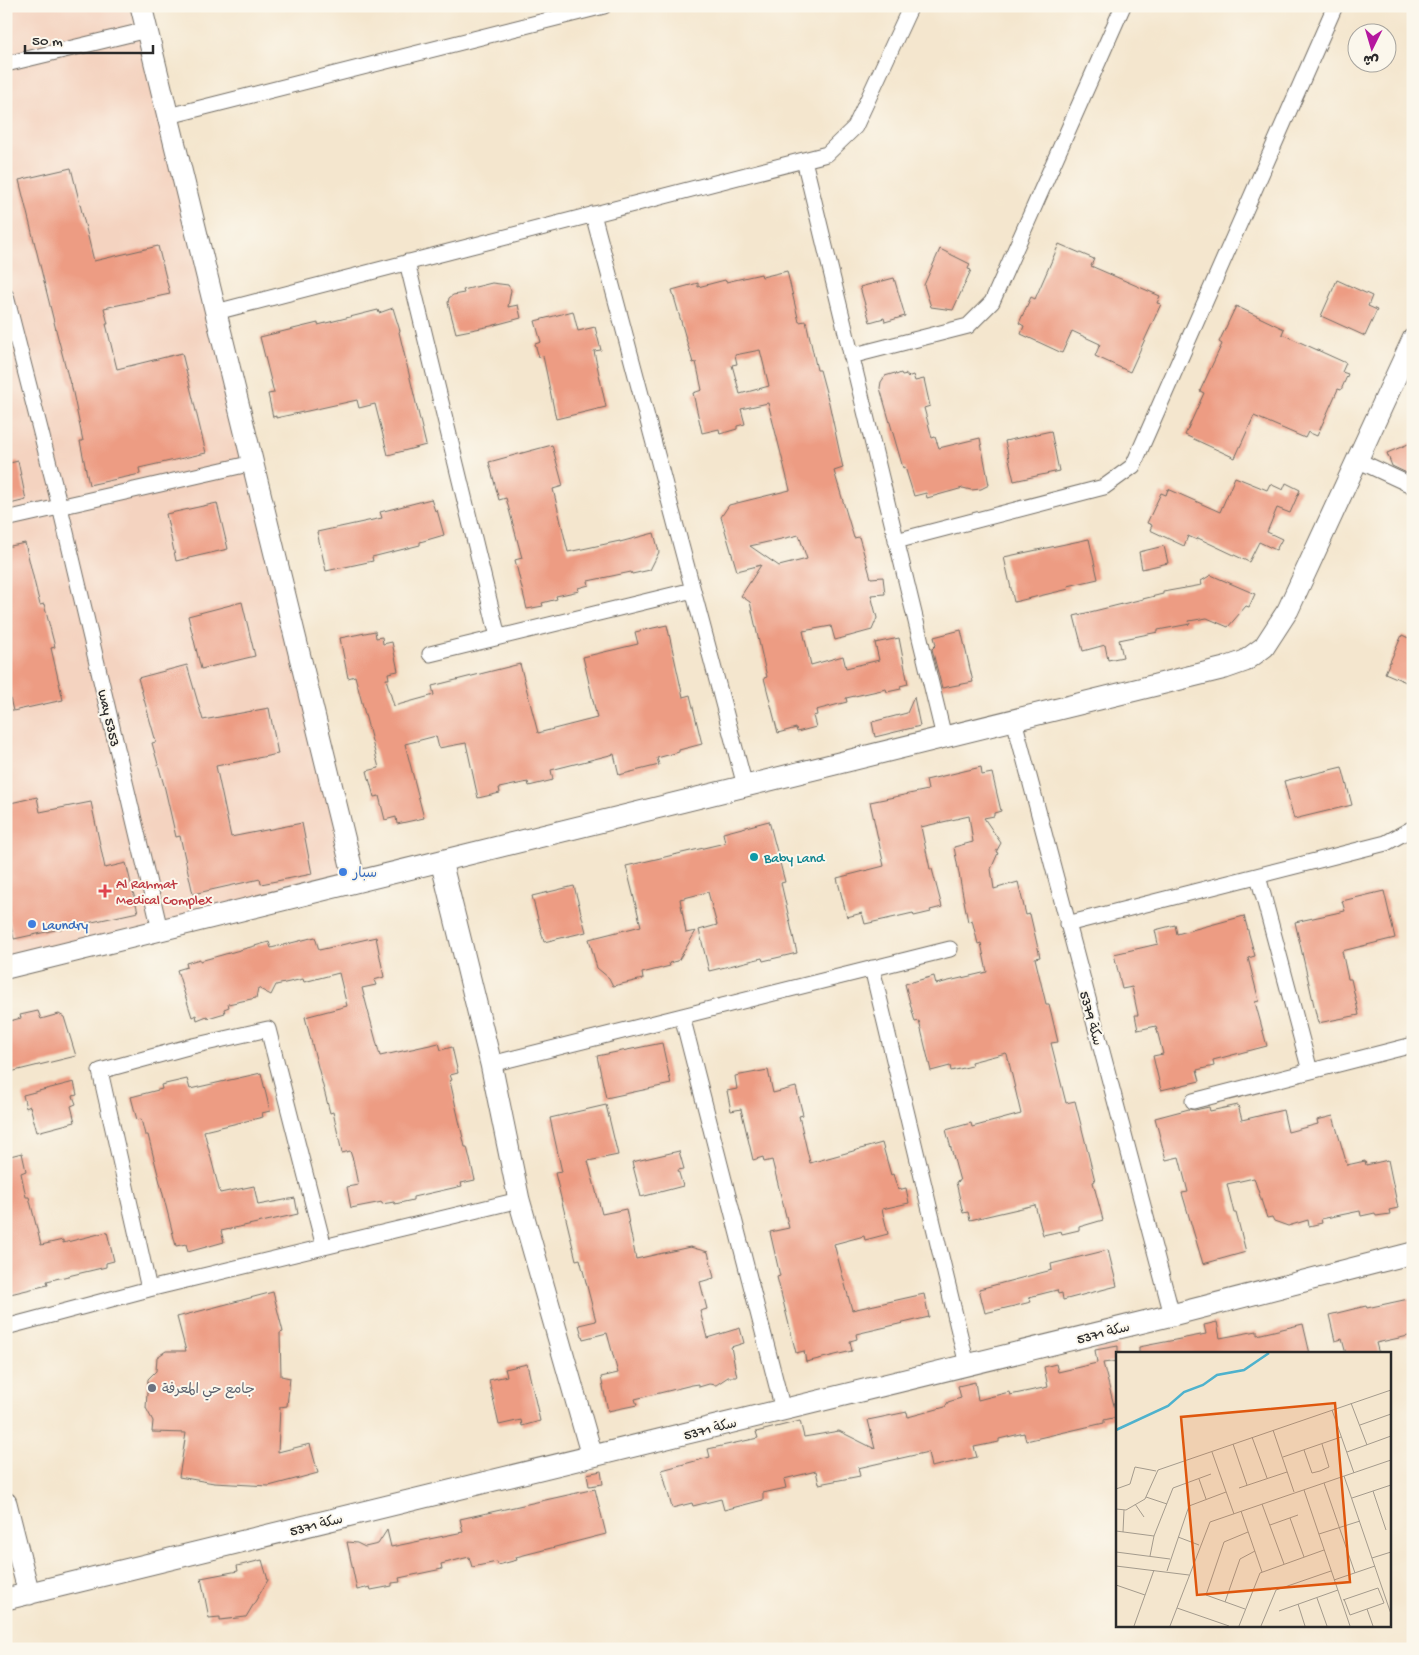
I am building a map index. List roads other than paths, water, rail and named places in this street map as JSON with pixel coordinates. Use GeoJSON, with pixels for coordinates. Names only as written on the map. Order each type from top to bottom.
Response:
{"type":"FeatureCollection","features":[{"type":"Feature","properties":{"kind":"street"},"geometry":{"type":"LineString","coordinates":[[142,6],[355,882]]}},
{"type":"Feature","properties":{"kind":"street"},"geometry":{"type":"LineString","coordinates":[[168,116],[604,6]]}},
{"type":"Feature","properties":{"kind":"street"},"geometry":{"type":"LineString","coordinates":[[216,312],[827,154],[854,127],[911,6]]}},
{"type":"Feature","properties":{"kind":"street"},"geometry":{"type":"LineString","coordinates":[[851,356],[968,326],[992,302],[1123,6]]}},
{"type":"Feature","properties":{"kind":"street"},"geometry":{"type":"LineString","coordinates":[[896,541],[1104,487],[1133,466],[1335,6]]}},
{"type":"Feature","properties":{"kind":"street"},"geometry":{"type":"LineString","coordinates":[[6,64],[147,30]]}},
{"type":"Feature","properties":{"kind":"street"},"geometry":{"type":"LineString","coordinates":[[804,160],[944,737]]}},
{"type":"Feature","properties":{"kind":"street"},"geometry":{"type":"LineString","coordinates":[[593,214],[745,786]]}},
{"type":"Feature","properties":{"kind":"street"},"geometry":{"type":"LineString","coordinates":[[407,262],[498,637]]}},
{"type":"Feature","properties":{"kind":"street","name":"way 5353"},"geometry":{"type":"LineString","coordinates":[[6,296],[60,507],[160,930]]}},
{"type":"Feature","properties":{"kind":"street"},"geometry":{"type":"LineString","coordinates":[[6,968],[1224,668],[1245,661],[1264,647],[1288,610],[1413,339]]}},
{"type":"Feature","properties":{"kind":"street"},"geometry":{"type":"LineString","coordinates":[[1357,460],[1413,486]]}},
{"type":"Feature","properties":{"kind":"street"},"geometry":{"type":"LineString","coordinates":[[6,519],[253,463]]}},
{"type":"Feature","properties":{"kind":"street"},"geometry":{"type":"LineString","coordinates":[[430,654],[693,590]]}},
{"type":"Feature","properties":{"kind":"street","name":"سكة 5379"},"geometry":{"type":"LineString","coordinates":[[1014,720],[1172,1315]]}},
{"type":"Feature","properties":{"kind":"street"},"geometry":{"type":"LineString","coordinates":[[1067,924],[1386,843],[1413,828]]}},
{"type":"Feature","properties":{"kind":"street"},"geometry":{"type":"LineString","coordinates":[[441,860],[491,1064],[518,1200],[592,1456]]}},
{"type":"Feature","properties":{"kind":"street"},"geometry":{"type":"LineString","coordinates":[[1258,876],[1310,1071]]}},
{"type":"Feature","properties":{"kind":"street"},"geometry":{"type":"LineString","coordinates":[[491,1064],[950,949]]}},
{"type":"Feature","properties":{"kind":"street"},"geometry":{"type":"LineString","coordinates":[[872,968],[967,1365]]}},
{"type":"Feature","properties":{"kind":"street"},"geometry":{"type":"LineString","coordinates":[[682,1016],[783,1410]]}},
{"type":"Feature","properties":{"kind":"street"},"geometry":{"type":"LineString","coordinates":[[149,1289],[100,1071],[188,1048],[268,1029],[324,1247]]}},
{"type":"Feature","properties":{"kind":"street"},"geometry":{"type":"LineString","coordinates":[[1194,1101],[1413,1045]]}},
{"type":"Feature","properties":{"kind":"street"},"geometry":{"type":"LineString","coordinates":[[6,1327],[149,1289],[518,1200]]}},
{"type":"Feature","properties":{"kind":"street","name":"سكة 5371"},"geometry":{"type":"LineString","coordinates":[[6,1599],[1172,1315],[1413,1253]]}},
{"type":"Feature","properties":{"kind":"street"},"geometry":{"type":"LineString","coordinates":[[6,1503],[29,1594]]}},
{"type":"Feature","properties":{"kind":"place","name":"Baby Land"},"geometry":{"type":"Point","coordinates":[754,857]}},
{"type":"Feature","properties":{"kind":"place","name":"سبار"},"geometry":{"type":"Point","coordinates":[343,872]}},
{"type":"Feature","properties":{"kind":"place","name":"Al Rahmat Medical Complex"},"geometry":{"type":"Point","coordinates":[105,891]}},
{"type":"Feature","properties":{"kind":"place","name":"Laundry"},"geometry":{"type":"Point","coordinates":[32,924]}},
{"type":"Feature","properties":{"kind":"place","name":"جامع حي المعرفة"},"geometry":{"type":"Point","coordinates":[152,1388]}}]}
